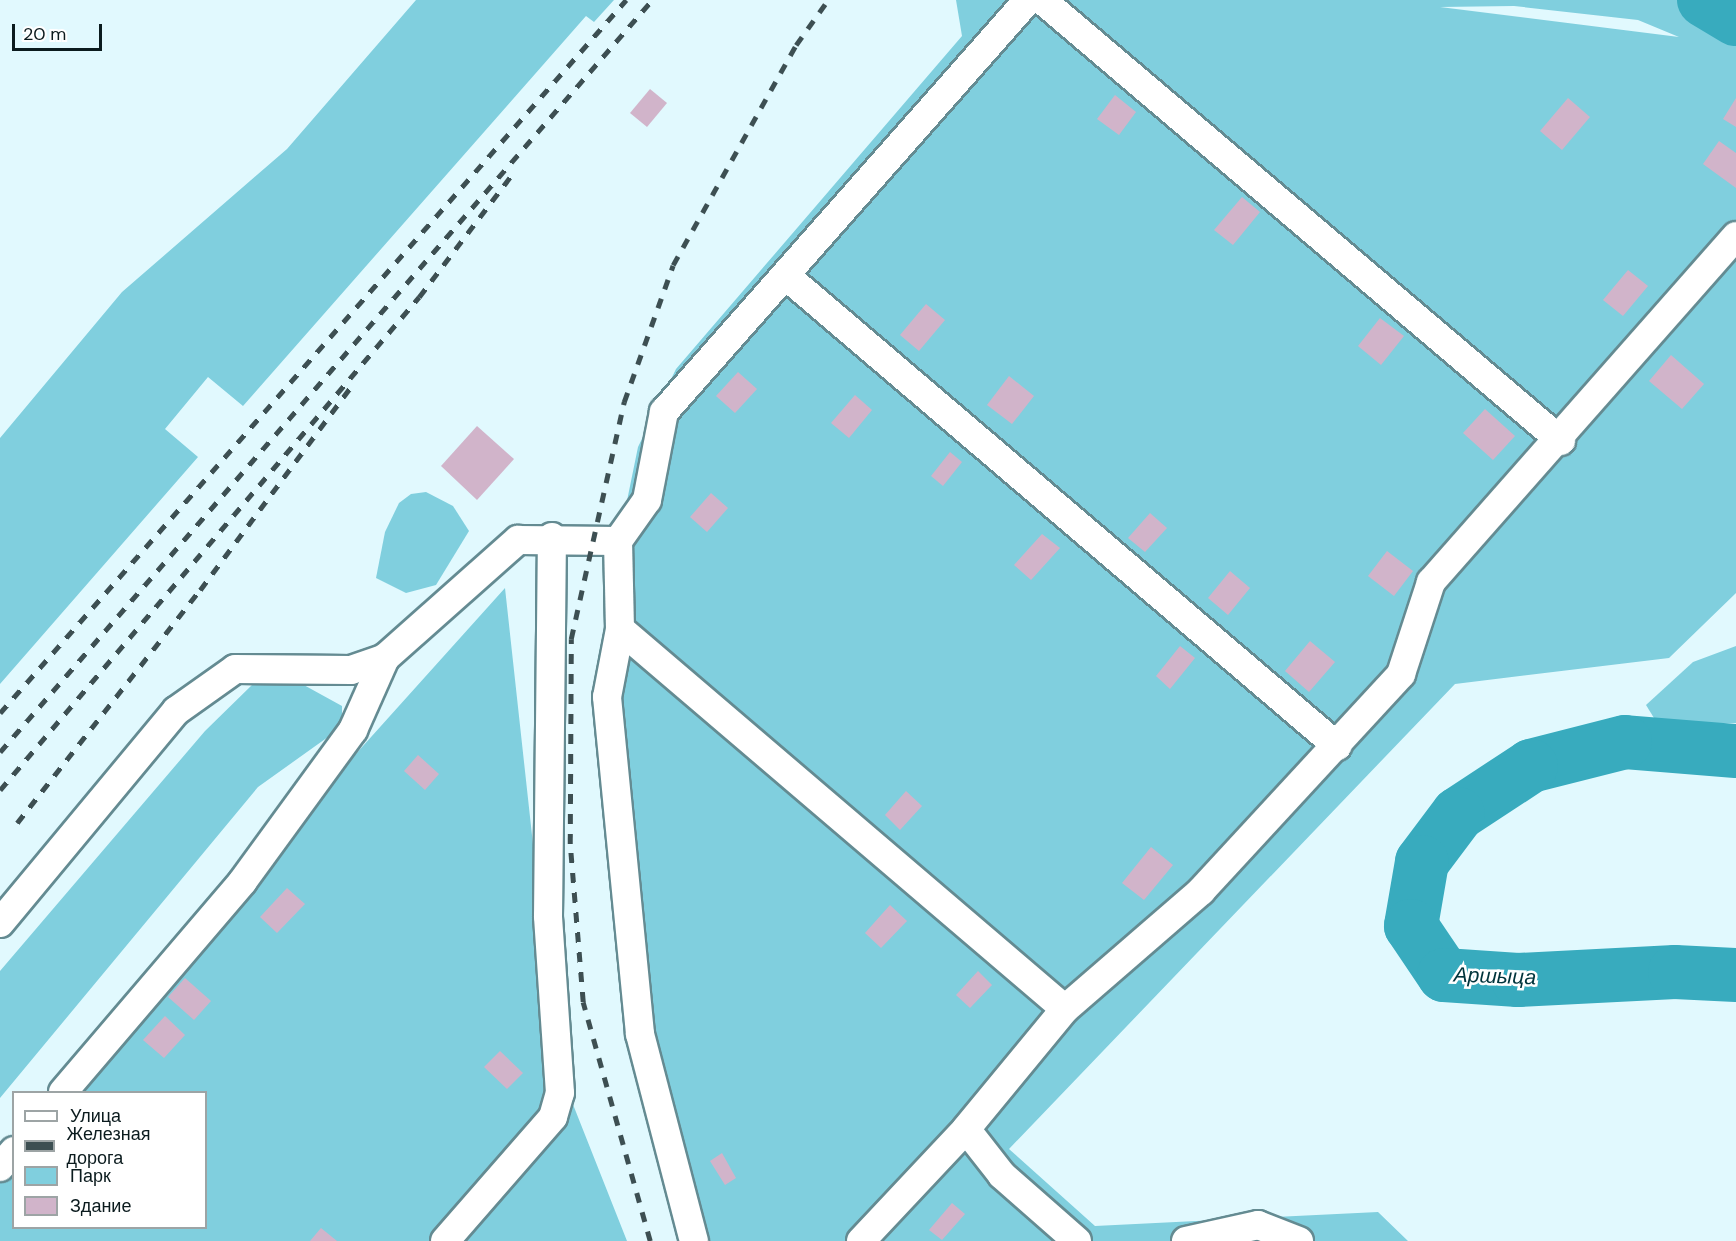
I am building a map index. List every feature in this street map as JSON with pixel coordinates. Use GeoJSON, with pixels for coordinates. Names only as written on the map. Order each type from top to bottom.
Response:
{"type":"FeatureCollection","features":[{"type":"Feature","properties":{"kind":"lane"},"geometry":{"type":"LineString","coordinates":[[694,1241],[640,1034],[607,697],[620,629],[618,541],[647,500],[664,412],[1028,0]]}},
{"type":"Feature","properties":{"kind":"lane"},"geometry":{"type":"LineString","coordinates":[[1042,0],[1561,441]]}},
{"type":"Feature","properties":{"kind":"lane"},"geometry":{"type":"LineString","coordinates":[[861,1241],[966,1129],[1065,1009],[1201,891],[1401,674],[1431,582],[1561,441],[1736,236]]}},
{"type":"Feature","properties":{"kind":"lane"},"geometry":{"type":"LineString","coordinates":[[785,274],[1337,746]]}},
{"type":"Feature","properties":{"kind":"lane"},"geometry":{"type":"LineString","coordinates":[[64,1091],[243,881],[353,730],[385,658],[494,557],[518,540],[552,537],[592,545],[618,541]]}},
{"type":"Feature","properties":{"kind":"lane"},"geometry":{"type":"LineString","coordinates":[[445,1241],[553,1117],[560,1093],[549,916],[552,537]]}},
{"type":"Feature","properties":{"kind":"lane"},"geometry":{"type":"LineString","coordinates":[[620,629],[1065,1009]]}},
{"type":"Feature","properties":{"kind":"lane"},"geometry":{"type":"LineString","coordinates":[[0,923],[176,711],[235,669],[351,670],[385,658]]}},
{"type":"Feature","properties":{"kind":"lane"},"geometry":{"type":"LineString","coordinates":[[966,1129],[1002,1175],[1077,1241]]}},
{"type":"Feature","properties":{"kind":"lane"},"geometry":{"type":"LineString","coordinates":[[0,1167],[12,1153]]}},
{"type":"Feature","properties":{"kind":"lane"},"geometry":{"type":"LineString","coordinates":[[1186,1241],[1258,1225],[1299,1241]]}},
{"type":"Feature","properties":{"kind":"green space"},"geometry":{"type":"Polygon","coordinates":[[[416,0],[614,0],[594,22],[586,16],[243,406],[208,377],[165,429],[198,457],[0,684],[0,438],[122,292],[287,149],[416,0]]]}},
{"type":"Feature","properties":{"kind":"green space"},"geometry":{"type":"Polygon","coordinates":[[[956,0],[1736,0],[1736,593],[1669,658],[1455,684],[1009,1149],[1095,1226],[1378,1212],[1408,1241],[690,1241],[662,1173],[616,955],[604,613],[638,447],[676,369],[962,36],[956,0]],[[1514,6],[1440,7],[1679,37],[1638,20],[1514,6]]]}},
{"type":"Feature","properties":{"kind":"green space"},"geometry":{"type":"Polygon","coordinates":[[[426,492],[453,506],[469,531],[436,585],[406,593],[376,578],[385,532],[399,503],[411,494],[426,492]]]}},
{"type":"Feature","properties":{"kind":"green space"},"geometry":{"type":"Polygon","coordinates":[[[505,588],[557,1064],[627,1241],[0,1241],[0,1150],[12,1136],[12,1229],[207,1229],[207,1091],[53,1091],[505,588]]]}},
{"type":"Feature","properties":{"kind":"green space"},"geometry":{"type":"Polygon","coordinates":[[[1736,646],[1736,723],[1669,724],[1654,718],[1646,705],[1693,662],[1736,646]]]}},
{"type":"Feature","properties":{"kind":"green space"},"geometry":{"type":"Polygon","coordinates":[[[253,684],[302,684],[342,706],[342,727],[258,787],[0,1098],[0,971],[205,731],[253,684]]]}},
{"type":"Feature","properties":{"kind":"building"},"geometry":{"type":"Polygon","coordinates":[[[650,89],[667,103],[647,127],[630,113],[650,89]]]}},
{"type":"Feature","properties":{"kind":"building"},"geometry":{"type":"Polygon","coordinates":[[[1115,95],[1136,112],[1119,135],[1097,119],[1115,95]]]}},
{"type":"Feature","properties":{"kind":"building"},"geometry":{"type":"Polygon","coordinates":[[[1568,98],[1590,117],[1562,150],[1540,131],[1568,98]]]}},
{"type":"Feature","properties":{"kind":"building"},"geometry":{"type":"Polygon","coordinates":[[[1736,98],[1736,127],[1723,119],[1736,98]]]}},
{"type":"Feature","properties":{"kind":"building"},"geometry":{"type":"Polygon","coordinates":[[[1719,141],[1736,153],[1736,188],[1703,164],[1719,141]]]}},
{"type":"Feature","properties":{"kind":"building"},"geometry":{"type":"Polygon","coordinates":[[[1242,197],[1260,212],[1233,245],[1214,230],[1242,197]]]}},
{"type":"Feature","properties":{"kind":"building"},"geometry":{"type":"Polygon","coordinates":[[[1628,270],[1648,286],[1623,316],[1603,300],[1628,270]]]}},
{"type":"Feature","properties":{"kind":"building"},"geometry":{"type":"Polygon","coordinates":[[[926,304],[945,320],[919,351],[900,335],[926,304]]]}},
{"type":"Feature","properties":{"kind":"building"},"geometry":{"type":"Polygon","coordinates":[[[1380,318],[1404,336],[1381,365],[1358,346],[1380,318]]]}},
{"type":"Feature","properties":{"kind":"building"},"geometry":{"type":"Polygon","coordinates":[[[1671,355],[1704,384],[1682,409],[1649,381],[1671,355]]]}},
{"type":"Feature","properties":{"kind":"building"},"geometry":{"type":"Polygon","coordinates":[[[738,372],[757,389],[735,413],[716,396],[738,372]]]}},
{"type":"Feature","properties":{"kind":"building"},"geometry":{"type":"Polygon","coordinates":[[[1009,376],[1034,396],[1012,424],[987,405],[1009,376]]]}},
{"type":"Feature","properties":{"kind":"building"},"geometry":{"type":"Polygon","coordinates":[[[855,395],[872,410],[849,438],[831,423],[855,395]]]}},
{"type":"Feature","properties":{"kind":"building"},"geometry":{"type":"Polygon","coordinates":[[[1485,409],[1515,436],[1493,460],[1463,433],[1485,409]]]}},
{"type":"Feature","properties":{"kind":"building"},"geometry":{"type":"Polygon","coordinates":[[[477,426],[514,459],[477,500],[441,466],[477,426]]]}},
{"type":"Feature","properties":{"kind":"building"},"geometry":{"type":"Polygon","coordinates":[[[950,452],[962,462],[943,486],[931,476],[950,452]]]}},
{"type":"Feature","properties":{"kind":"building"},"geometry":{"type":"Polygon","coordinates":[[[711,493],[728,508],[707,532],[690,517],[711,493]]]}},
{"type":"Feature","properties":{"kind":"building"},"geometry":{"type":"Polygon","coordinates":[[[1150,513],[1167,528],[1145,552],[1128,538],[1150,513]]]}},
{"type":"Feature","properties":{"kind":"building"},"geometry":{"type":"Polygon","coordinates":[[[1042,534],[1060,548],[1031,580],[1014,565],[1042,534]]]}},
{"type":"Feature","properties":{"kind":"building"},"geometry":{"type":"Polygon","coordinates":[[[1387,551],[1413,571],[1394,596],[1368,576],[1387,551]]]}},
{"type":"Feature","properties":{"kind":"building"},"geometry":{"type":"Polygon","coordinates":[[[1230,571],[1250,588],[1228,615],[1208,598],[1230,571]]]}},
{"type":"Feature","properties":{"kind":"building"},"geometry":{"type":"Polygon","coordinates":[[[1310,641],[1335,662],[1309,692],[1285,671],[1310,641]]]}},
{"type":"Feature","properties":{"kind":"building"},"geometry":{"type":"Polygon","coordinates":[[[1180,646],[1195,658],[1170,689],[1156,676],[1180,646]]]}},
{"type":"Feature","properties":{"kind":"building"},"geometry":{"type":"Polygon","coordinates":[[[418,755],[439,774],[425,790],[404,771],[418,755]]]}},
{"type":"Feature","properties":{"kind":"building"},"geometry":{"type":"Polygon","coordinates":[[[906,791],[922,806],[900,830],[885,815],[906,791]]]}},
{"type":"Feature","properties":{"kind":"building"},"geometry":{"type":"Polygon","coordinates":[[[1151,847],[1173,865],[1144,900],[1122,883],[1151,847]]]}},
{"type":"Feature","properties":{"kind":"building"},"geometry":{"type":"Polygon","coordinates":[[[287,888],[305,904],[277,933],[260,917],[287,888]]]}},
{"type":"Feature","properties":{"kind":"building"},"geometry":{"type":"Polygon","coordinates":[[[890,905],[907,921],[881,948],[865,933],[890,905]]]}},
{"type":"Feature","properties":{"kind":"building"},"geometry":{"type":"Polygon","coordinates":[[[978,971],[992,985],[970,1008],[956,995],[978,971]]]}},
{"type":"Feature","properties":{"kind":"building"},"geometry":{"type":"Polygon","coordinates":[[[185,978],[211,1001],[194,1020],[168,997],[185,978]]]}},
{"type":"Feature","properties":{"kind":"building"},"geometry":{"type":"Polygon","coordinates":[[[165,1016],[185,1035],[164,1058],[143,1040],[165,1016]]]}},
{"type":"Feature","properties":{"kind":"building"},"geometry":{"type":"Polygon","coordinates":[[[500,1051],[523,1073],[507,1089],[484,1067],[500,1051]]]}},
{"type":"Feature","properties":{"kind":"building"},"geometry":{"type":"Polygon","coordinates":[[[722,1153],[736,1178],[725,1185],[710,1161],[722,1153]]]}},
{"type":"Feature","properties":{"kind":"building"},"geometry":{"type":"Polygon","coordinates":[[[952,1203],[965,1214],[942,1240],[929,1230],[952,1203]]]}},
{"type":"Feature","properties":{"kind":"building"},"geometry":{"type":"Polygon","coordinates":[[[321,1228],[337,1241],[310,1241],[321,1228]]]}},
{"type":"Feature","properties":{"kind":"waterway"},"geometry":{"type":"LineString","coordinates":[[1704,0],[1736,19]]}},
{"type":"Feature","properties":{"kind":"waterway","name":"Аршыца"},"geometry":{"type":"LineString","coordinates":[[1736,751],[1625,742],[1531,766],[1458,814],[1422,862],[1411,926],[1444,975],[1518,980],[1675,972],[1736,975]]}},
{"type":"Feature","properties":{"kind":"railway"},"geometry":{"type":"LineString","coordinates":[[0,713],[626,0]]}},
{"type":"Feature","properties":{"kind":"railway"},"geometry":{"type":"LineString","coordinates":[[0,752],[652,0]]}},
{"type":"Feature","properties":{"kind":"railway"},"geometry":{"type":"LineString","coordinates":[[650,1241],[583,1002],[570,844],[571,639],[624,402],[673,265],[796,45],[828,0]]}},
{"type":"Feature","properties":{"kind":"railway"},"geometry":{"type":"LineString","coordinates":[[0,790],[419,297],[514,172]]}},
{"type":"Feature","properties":{"kind":"railway"},"geometry":{"type":"LineString","coordinates":[[17,823],[200,590],[350,388]]}}]}
